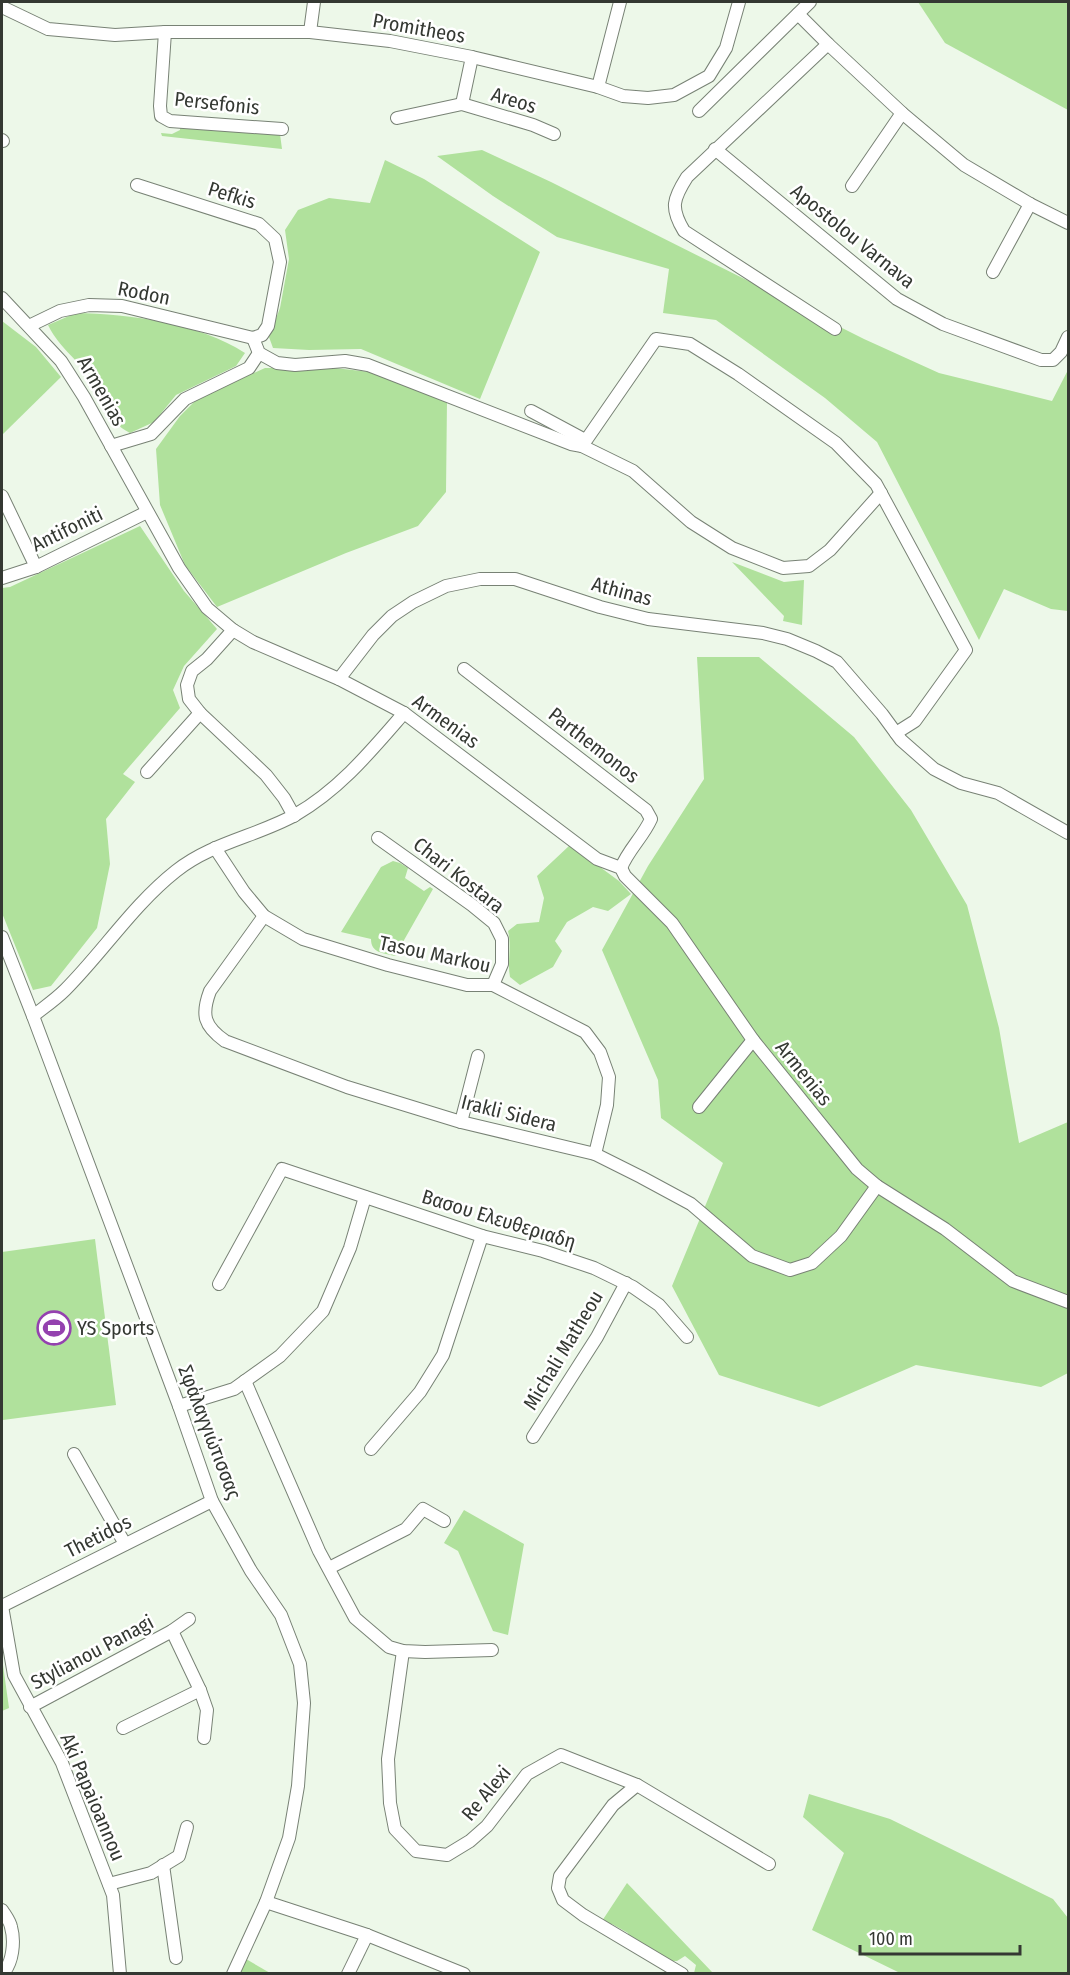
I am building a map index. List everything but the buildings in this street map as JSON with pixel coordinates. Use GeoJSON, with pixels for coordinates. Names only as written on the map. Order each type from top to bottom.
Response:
{"type":"FeatureCollection","features":[{"type":"Feature","properties":{"kind":"street"},"geometry":{"type":"LineString","coordinates":[[310,32],[314,2]]}},
{"type":"Feature","properties":{"kind":"street"},"geometry":{"type":"LineString","coordinates":[[598,87],[620,2]]}},
{"type":"Feature","properties":{"kind":"street"},"geometry":{"type":"LineString","coordinates":[[721,91],[709,76],[726,48],[739,2]]}},
{"type":"Feature","properties":{"kind":"street"},"geometry":{"type":"LineString","coordinates":[[699,111],[810,2]]}},
{"type":"Feature","properties":{"kind":"street","name":"Promitheos"},"geometry":{"type":"LineString","coordinates":[[2,7],[48,29],[115,35],[165,32],[310,32],[390,41],[472,57],[598,87],[623,96],[648,98],[674,95],[709,76]]}},
{"type":"Feature","properties":{"kind":"street"},"geometry":{"type":"LineString","coordinates":[[798,14],[902,113],[964,165],[1030,204],[1068,223]]}},
{"type":"Feature","properties":{"kind":"street","name":"Persefonis"},"geometry":{"type":"LineString","coordinates":[[165,32],[160,106],[162,116],[170,121],[282,129]]}},
{"type":"Feature","properties":{"kind":"street"},"geometry":{"type":"LineString","coordinates":[[828,44],[687,177],[675,196],[675,217],[684,231],[835,329]]}},
{"type":"Feature","properties":{"kind":"street","name":"Areos"},"geometry":{"type":"LineString","coordinates":[[462,104],[472,57]]}},
{"type":"Feature","properties":{"kind":"street","name":"Areos"},"geometry":{"type":"LineString","coordinates":[[397,118],[462,104],[554,134]]}},
{"type":"Feature","properties":{"kind":"street"},"geometry":{"type":"LineString","coordinates":[[852,186],[902,113]]}},
{"type":"Feature","properties":{"kind":"street","name":"Apostolou Varnava"},"geometry":{"type":"LineString","coordinates":[[715,149],[897,299],[943,324],[1041,360],[1053,360],[1061,352],[1068,337]]}},
{"type":"Feature","properties":{"kind":"street","name":"Pefkis"},"geometry":{"type":"LineString","coordinates":[[137,185],[259,224],[275,239],[280,262],[268,326],[262,335],[253,338]]}},
{"type":"Feature","properties":{"kind":"street"},"geometry":{"type":"LineString","coordinates":[[993,272],[1030,204]]}},
{"type":"Feature","properties":{"kind":"street","name":"Armenias"},"geometry":{"type":"LineString","coordinates":[[2,298],[62,361],[179,568],[207,608],[233,630],[253,642],[339,679],[404,713],[597,859],[621,868],[625,876],[672,923],[753,1040],[857,1169],[877,1186],[945,1229],[1013,1281],[1068,1302]]}},
{"type":"Feature","properties":{"kind":"street","name":"Rodon"},"geometry":{"type":"LineString","coordinates":[[29,326],[69,309],[89,305],[122,306],[253,338]]}},
{"type":"Feature","properties":{"kind":"street"},"geometry":{"type":"LineString","coordinates":[[253,338],[259,353],[277,363],[295,365],[345,361],[368,365],[571,444],[583,443]]}},
{"type":"Feature","properties":{"kind":"street"},"geometry":{"type":"LineString","coordinates":[[583,443],[656,339],[690,344],[738,374],[836,443],[876,484],[966,650],[915,721],[896,733]]}},
{"type":"Feature","properties":{"kind":"street"},"geometry":{"type":"LineString","coordinates":[[111,446],[151,434],[185,399],[249,368],[259,353]]}},
{"type":"Feature","properties":{"kind":"street"},"geometry":{"type":"LineString","coordinates":[[531,411],[633,471],[691,522],[732,548],[783,568],[809,566],[830,550],[880,493]]}},
{"type":"Feature","properties":{"kind":"street"},"geometry":{"type":"LineString","coordinates":[[2,496],[36,567]]}},
{"type":"Feature","properties":{"kind":"street","name":"Antifoniti"},"geometry":{"type":"LineString","coordinates":[[2,578],[36,567],[147,512]]}},
{"type":"Feature","properties":{"kind":"street","name":"Athinas"},"geometry":{"type":"LineString","coordinates":[[339,679],[373,635],[392,616],[413,602],[446,586],[480,579],[515,579],[600,607],[648,619],[764,633],[787,639],[837,662],[896,733],[917,756],[934,769],[961,783],[998,793],[1068,833]]}},
{"type":"Feature","properties":{"kind":"street"},"geometry":{"type":"LineString","coordinates":[[233,630],[192,671],[187,685],[189,699],[200,713],[266,775],[284,798],[294,816]]}},
{"type":"Feature","properties":{"kind":"street","name":"Parthemonos"},"geometry":{"type":"LineString","coordinates":[[464,669],[646,810],[651,819],[621,868]]}},
{"type":"Feature","properties":{"kind":"street"},"geometry":{"type":"LineString","coordinates":[[147,772],[200,713]]}},
{"type":"Feature","properties":{"kind":"street"},"geometry":{"type":"LineString","coordinates":[[33,1016],[64,991],[148,896],[178,869],[215,848],[294,816],[326,795],[355,769],[404,713]]}},
{"type":"Feature","properties":{"kind":"street","name":"Chari Kostara"},"geometry":{"type":"LineString","coordinates":[[378,838],[494,924],[502,939],[502,964],[494,985]]}},
{"type":"Feature","properties":{"kind":"street","name":"Tasou Markou"},"geometry":{"type":"LineString","coordinates":[[215,848],[244,892],[264,916],[303,939],[330,949],[467,985],[494,985],[585,1032],[600,1052],[609,1077],[607,1105],[595,1154]]}},
{"type":"Feature","properties":{"kind":"street","name":"Irakli Sidera"},"geometry":{"type":"LineString","coordinates":[[264,916],[210,991],[205,1005],[205,1018],[213,1033],[225,1041],[347,1087],[461,1122],[595,1154],[691,1204],[753,1256],[790,1270],[812,1263],[841,1236],[877,1186]]}},
{"type":"Feature","properties":{"kind":"street","name":"Σφάλαγγιώτισσας"},"geometry":{"type":"LineString","coordinates":[[2,937],[179,1407],[212,1501],[251,1571],[281,1615],[300,1664],[304,1703],[298,1786],[290,1838],[266,1902],[233,1974]]}},
{"type":"Feature","properties":{"kind":"street"},"geometry":{"type":"LineString","coordinates":[[699,1107],[753,1040]]}},
{"type":"Feature","properties":{"kind":"street"},"geometry":{"type":"LineString","coordinates":[[461,1122],[478,1056]]}},
{"type":"Feature","properties":{"kind":"street","name":"Βασου Ελευθεριαδη"},"geometry":{"type":"LineString","coordinates":[[219,1284],[282,1169],[482,1236],[543,1251],[594,1268],[626,1283],[659,1305],[687,1337]]}},
{"type":"Feature","properties":{"kind":"street"},"geometry":{"type":"LineString","coordinates":[[179,1407],[234,1389],[280,1356],[323,1311],[350,1248],[365,1197]]}},
{"type":"Feature","properties":{"kind":"street"},"geometry":{"type":"LineString","coordinates":[[371,1449],[420,1392],[443,1355],[482,1236]]}},
{"type":"Feature","properties":{"kind":"street","name":"Michali Matheou"},"geometry":{"type":"LineString","coordinates":[[533,1437],[597,1337],[626,1283]]}},
{"type":"Feature","properties":{"kind":"street"},"geometry":{"type":"LineString","coordinates":[[245,1381],[319,1551],[355,1618],[389,1647],[425,1652],[492,1650]]}},
{"type":"Feature","properties":{"kind":"street"},"geometry":{"type":"LineString","coordinates":[[74,1454],[125,1544]]}},
{"type":"Feature","properties":{"kind":"street","name":"Thetidos"},"geometry":{"type":"LineString","coordinates":[[2,1606],[212,1501]]}},
{"type":"Feature","properties":{"kind":"street"},"geometry":{"type":"LineString","coordinates":[[329,1568],[406,1529],[423,1509],[444,1521]]}},
{"type":"Feature","properties":{"kind":"street","name":"Aki Papaioannou"},"geometry":{"type":"LineString","coordinates":[[2,1606],[14,1675],[62,1763],[113,1895],[120,1974]]}},
{"type":"Feature","properties":{"kind":"street","name":"Stylianou Panagi"},"geometry":{"type":"LineString","coordinates":[[30,1707],[172,1631],[189,1619]]}},
{"type":"Feature","properties":{"kind":"street","name":"Stylianou Panagi"},"geometry":{"type":"LineString","coordinates":[[172,1631],[207,1710],[204,1738]]}},
{"type":"Feature","properties":{"kind":"street","name":"Re Alexi"},"geometry":{"type":"LineString","coordinates":[[403,1650],[388,1759],[390,1803],[394,1828],[416,1851],[447,1855],[470,1841],[487,1826],[527,1774],[561,1755],[637,1785],[769,1864]]}},
{"type":"Feature","properties":{"kind":"street"},"geometry":{"type":"LineString","coordinates":[[123,1728],[200,1690]]}},
{"type":"Feature","properties":{"kind":"street"},"geometry":{"type":"LineString","coordinates":[[637,1785],[613,1805],[560,1876],[558,1888],[563,1900],[583,1915],[682,1974]]}},
{"type":"Feature","properties":{"kind":"street"},"geometry":{"type":"LineString","coordinates":[[109,1884],[151,1873],[179,1856],[187,1827]]}},
{"type":"Feature","properties":{"kind":"street"},"geometry":{"type":"LineString","coordinates":[[164,1865],[176,1958]]}},
{"type":"Feature","properties":{"kind":"street"},"geometry":{"type":"LineString","coordinates":[[266,1902],[367,1935],[464,1974]]}},
{"type":"Feature","properties":{"kind":"street"},"geometry":{"type":"LineString","coordinates":[[2,1910],[11,1927],[13,1947],[6,1970],[2,1974]]}},
{"type":"Feature","properties":{"kind":"street"},"geometry":{"type":"LineString","coordinates":[[348,1974],[367,1935]]}},
{"type":"Feature","properties":{"kind":"green space"},"geometry":{"type":"Polygon","coordinates":[[[918,2],[1068,2],[1068,110],[945,43],[918,2]]]}},
{"type":"Feature","properties":{"kind":"green space"},"geometry":{"type":"Polygon","coordinates":[[[180,127],[280,134],[282,149],[162,136],[161,133],[172,134],[180,130],[180,127]]]}},
{"type":"Feature","properties":{"kind":"green space"},"geometry":{"type":"Polygon","coordinates":[[[482,150],[551,182],[864,339],[939,373],[1052,401],[1068,370],[1068,611],[1051,609],[1004,589],[979,640],[877,442],[825,398],[716,320],[663,313],[669,269],[557,237],[493,196],[437,156],[482,150]]]}},
{"type":"Feature","properties":{"kind":"green space"},"geometry":{"type":"Polygon","coordinates":[[[385,160],[424,179],[540,252],[480,399],[361,349],[273,348],[269,337],[280,308],[289,259],[285,230],[298,210],[329,198],[370,203],[385,160]]]}},
{"type":"Feature","properties":{"kind":"green space"},"geometry":{"type":"Polygon","coordinates":[[[76,313],[119,315],[186,327],[207,334],[245,353],[236,366],[176,395],[154,422],[130,433],[118,425],[98,386],[60,344],[48,325],[76,313]]]}},
{"type":"Feature","properties":{"kind":"green space"},"geometry":{"type":"Polygon","coordinates":[[[2,321],[36,347],[61,377],[2,435],[2,321]]]}},
{"type":"Feature","properties":{"kind":"green space"},"geometry":{"type":"Polygon","coordinates":[[[265,368],[335,368],[370,372],[447,400],[446,492],[418,526],[346,553],[217,607],[185,565],[160,505],[156,449],[180,416],[198,398],[265,368]]]}},
{"type":"Feature","properties":{"kind":"green space"},"geometry":{"type":"Polygon","coordinates":[[[140,526],[184,591],[217,629],[184,666],[173,690],[180,708],[123,774],[135,782],[106,819],[110,864],[97,928],[51,986],[33,990],[2,913],[2,588],[10,587],[140,526]]]}},
{"type":"Feature","properties":{"kind":"green space"},"geometry":{"type":"Polygon","coordinates":[[[732,562],[784,582],[804,580],[802,625],[783,621],[784,616],[732,562]]]}},
{"type":"Feature","properties":{"kind":"green space"},"geometry":{"type":"Polygon","coordinates":[[[697,657],[759,657],[854,737],[911,810],[967,905],[999,1028],[1019,1143],[1068,1122],[1068,1373],[1041,1387],[916,1365],[819,1407],[719,1375],[672,1286],[723,1163],[661,1118],[658,1080],[602,950],[648,866],[704,779],[697,657]]]}},
{"type":"Feature","properties":{"kind":"green space"},"geometry":{"type":"Polygon","coordinates":[[[570,845],[619,881],[631,894],[608,911],[593,907],[567,922],[555,941],[562,951],[553,967],[520,985],[510,977],[508,931],[517,924],[539,922],[544,898],[537,876],[570,845]]]}},
{"type":"Feature","properties":{"kind":"green space"},"geometry":{"type":"Polygon","coordinates":[[[393,861],[408,868],[405,878],[424,891],[430,887],[433,889],[395,956],[375,950],[371,939],[341,932],[381,867],[393,861]]]}},
{"type":"Feature","properties":{"kind":"green space","name":"YS Sports"},"geometry":{"type":"Polygon","coordinates":[[[95,1239],[116,1405],[3,1420],[2,1252],[95,1239]]]}},
{"type":"Feature","properties":{"kind":"green space"},"geometry":{"type":"Polygon","coordinates":[[[464,1510],[524,1544],[508,1635],[493,1631],[458,1551],[444,1543],[464,1510]]]}},
{"type":"Feature","properties":{"kind":"green space"},"geometry":{"type":"Polygon","coordinates":[[[2,1658],[9,1708],[2,1711],[2,1658]]]}},
{"type":"Feature","properties":{"kind":"green space"},"geometry":{"type":"Polygon","coordinates":[[[809,1794],[890,1819],[1053,1899],[1068,1918],[1068,1973],[900,1973],[812,1930],[844,1853],[803,1817],[809,1794]]]}},
{"type":"Feature","properties":{"kind":"green space"},"geometry":{"type":"Polygon","coordinates":[[[627,1883],[712,1972],[694,1973],[696,1965],[685,1956],[677,1961],[669,1961],[629,1941],[628,1933],[612,1924],[607,1926],[602,1921],[627,1883]]]}},
{"type":"Feature","properties":{"kind":"green space"},"geometry":{"type":"Polygon","coordinates":[[[246,1959],[270,1973],[240,1974],[246,1959]]]}},
{"type":"Feature","properties":{"kind":"place","name":"YS Sports"},"geometry":{"type":"Point","coordinates":[54,1328]}}]}
